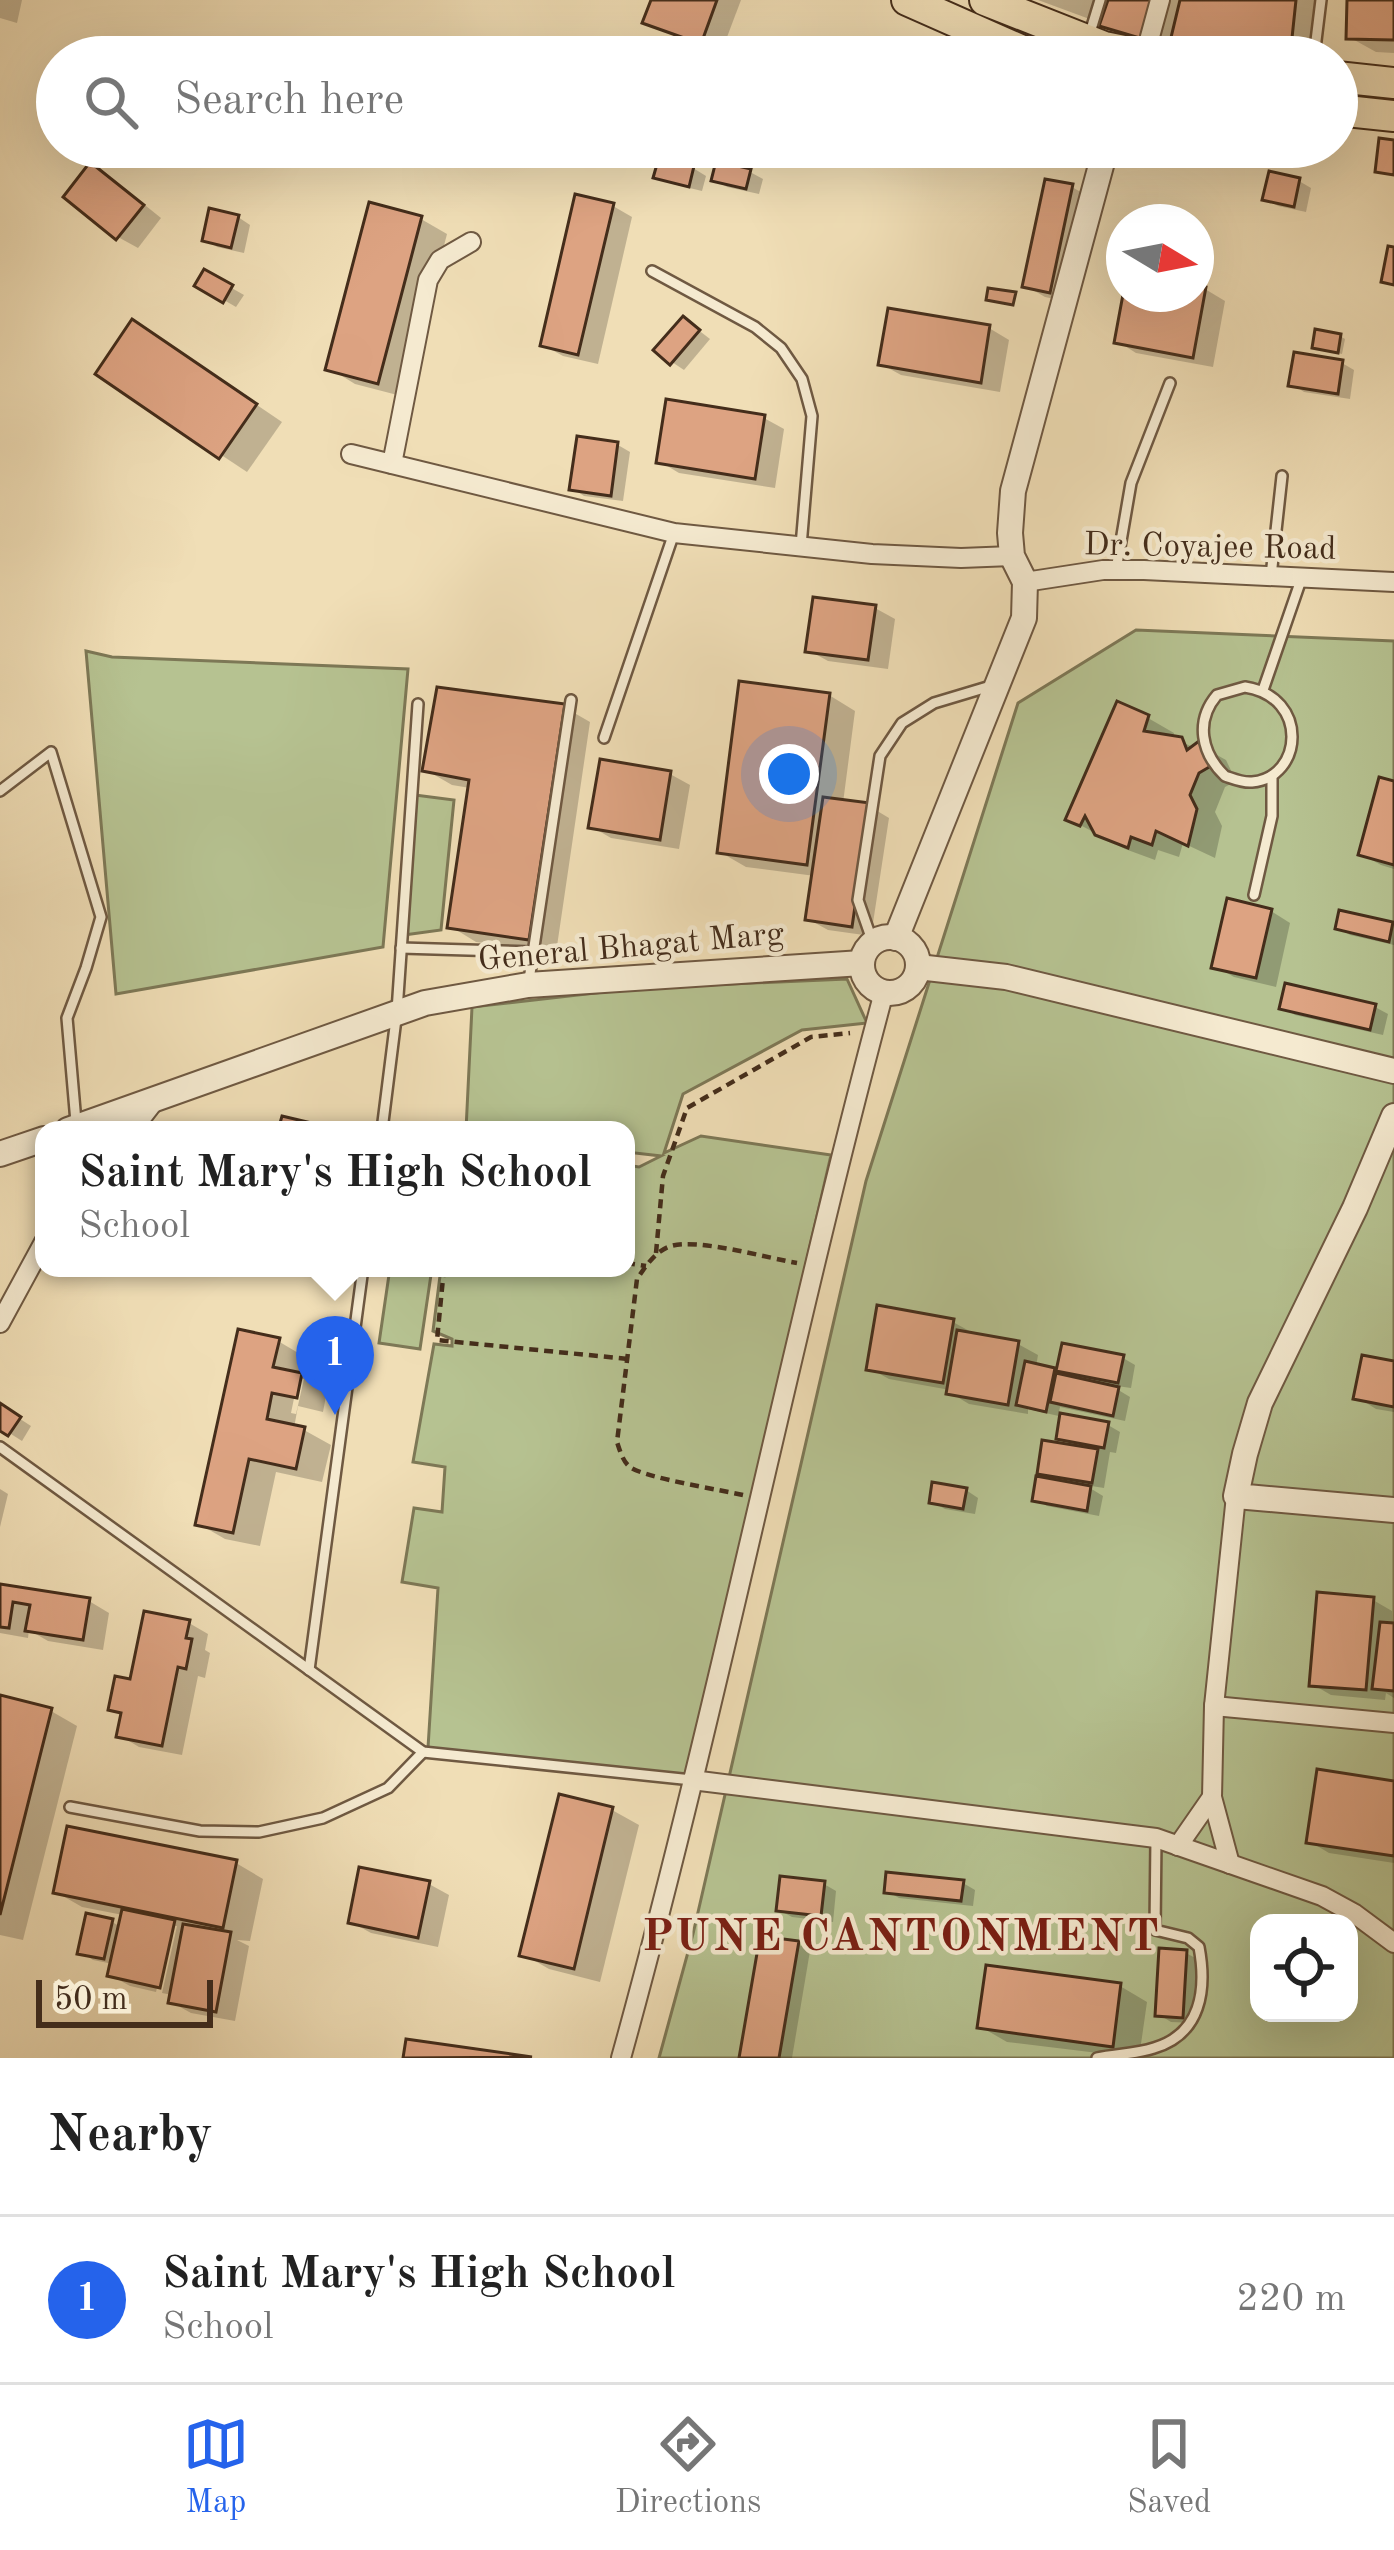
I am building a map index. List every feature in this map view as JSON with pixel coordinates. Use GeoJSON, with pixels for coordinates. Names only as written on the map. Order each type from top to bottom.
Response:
{"type":"FeatureCollection","features":[{"type":"Feature","properties":{"kind":"main road"},"geometry":{"type":"LineString","coordinates":[[907,0],[988,36]]}},
{"type":"Feature","properties":{"kind":"main road"},"geometry":{"type":"LineString","coordinates":[[985,0],[1075,36]]}},
{"type":"Feature","properties":{"kind":"main road"},"geometry":{"type":"LineString","coordinates":[[1358,79],[1394,83]]}},
{"type":"Feature","properties":{"kind":"main road"},"geometry":{"type":"LineString","coordinates":[[1358,112],[1394,116]]}},
{"type":"Feature","properties":{"kind":"street"},"geometry":{"type":"LineString","coordinates":[[1153,36],[1160,0]]}},
{"type":"Feature","properties":{"kind":"street"},"geometry":{"type":"LineString","coordinates":[[877,948],[910,945],[918,967],[907,987],[884,992],[866,979],[877,948],[999,684],[1024,618],[1025,582],[1012,556],[1010,533],[1013,491],[1100,168]]}},
{"type":"Feature","properties":{"kind":"street"},"geometry":{"type":"LineString","coordinates":[[392,464],[428,280],[440,260],[471,242]]}},
{"type":"Feature","properties":{"kind":"street"},"geometry":{"type":"LineString","coordinates":[[351,454],[674,533],[961,559],[1012,556]]}},
{"type":"Feature","properties":{"kind":"street","name":"Dr. Coyajee Road"},"geometry":{"type":"LineString","coordinates":[[1025,582],[1116,570],[1394,582]]}},
{"type":"Feature","properties":{"kind":"street","name":"General Bhagat Marg"},"geometry":{"type":"LineString","coordinates":[[94,1121],[448,998],[528,985],[877,948]]}},
{"type":"Feature","properties":{"kind":"street"},"geometry":{"type":"LineString","coordinates":[[918,967],[1006,977],[1394,1072]]}},
{"type":"Feature","properties":{"kind":"street"},"geometry":{"type":"LineString","coordinates":[[621,2058],[652,1948],[884,992]]}},
{"type":"Feature","properties":{"kind":"street"},"geometry":{"type":"LineString","coordinates":[[139,1121],[156,1099]]}},
{"type":"Feature","properties":{"kind":"street"},"geometry":{"type":"LineString","coordinates":[[1230,1864],[1212,1797],[1214,1706],[1236,1496],[1245,1454],[1260,1403],[1394,1116]]}},
{"type":"Feature","properties":{"kind":"street"},"geometry":{"type":"LineString","coordinates":[[0,1154],[35,1141]]}},
{"type":"Feature","properties":{"kind":"street"},"geometry":{"type":"LineString","coordinates":[[0,1323],[35,1259]]}},
{"type":"Feature","properties":{"kind":"street"},"geometry":{"type":"LineString","coordinates":[[1236,1496],[1394,1510]]}},
{"type":"Feature","properties":{"kind":"street"},"geometry":{"type":"LineString","coordinates":[[1214,1706],[1394,1723]]}},
{"type":"Feature","properties":{"kind":"street"},"geometry":{"type":"LineString","coordinates":[[692,1780],[1156,1838],[1322,1896],[1394,1943]]}},
{"type":"Feature","properties":{"kind":"street"},"geometry":{"type":"LineString","coordinates":[[1178,1846],[1212,1797]]}},
{"type":"Feature","properties":{"kind":"lane"},"geometry":{"type":"LineString","coordinates":[[1089,36],[1100,0]]}},
{"type":"Feature","properties":{"kind":"lane"},"geometry":{"type":"LineString","coordinates":[[1317,36],[1321,0]]}},
{"type":"Feature","properties":{"kind":"lane"},"geometry":{"type":"LineString","coordinates":[[652,271],[755,327],[782,348],[802,379],[812,416],[801,546]]}},
{"type":"Feature","properties":{"kind":"lane"},"geometry":{"type":"LineString","coordinates":[[1116,570],[1131,483],[1170,383]]}},
{"type":"Feature","properties":{"kind":"lane"},"geometry":{"type":"LineString","coordinates":[[1270,576],[1282,476]]}},
{"type":"Feature","properties":{"kind":"lane"},"geometry":{"type":"LineString","coordinates":[[604,738],[674,533]]}},
{"type":"Feature","properties":{"kind":"lane"},"geometry":{"type":"LineString","coordinates":[[1263,690],[1302,578]]}},
{"type":"Feature","properties":{"kind":"lane"},"geometry":{"type":"LineString","coordinates":[[877,948],[858,900],[880,756],[902,723],[934,703],[999,684]]}},
{"type":"Feature","properties":{"kind":"lane"},"geometry":{"type":"LineString","coordinates":[[1245,687],[1263,690],[1287,712],[1292,727],[1288,755],[1272,776],[1256,782],[1225,776],[1207,752],[1203,718],[1216,695],[1245,687]]}},
{"type":"Feature","properties":{"kind":"lane"},"geometry":{"type":"LineString","coordinates":[[528,985],[571,700]]}},
{"type":"Feature","properties":{"kind":"lane"},"geometry":{"type":"LineString","coordinates":[[383,1121],[398,1012],[418,704]]}},
{"type":"Feature","properties":{"kind":"lane"},"geometry":{"type":"LineString","coordinates":[[0,790],[51,752],[101,917],[67,1018],[72,1121]]}},
{"type":"Feature","properties":{"kind":"lane"},"geometry":{"type":"LineString","coordinates":[[1254,895],[1272,816],[1272,776]]}},
{"type":"Feature","properties":{"kind":"lane"},"geometry":{"type":"LineString","coordinates":[[401,948],[532,952]]}},
{"type":"Feature","properties":{"kind":"lane"},"geometry":{"type":"LineString","coordinates":[[309,1670],[362,1277]]}},
{"type":"Feature","properties":{"kind":"lane"},"geometry":{"type":"LineString","coordinates":[[0,1447],[423,1752],[692,1780]]}},
{"type":"Feature","properties":{"kind":"lane"},"geometry":{"type":"LineString","coordinates":[[70,1807],[200,1831],[260,1832],[323,1818],[388,1788],[423,1752]]}},
{"type":"Feature","properties":{"kind":"lane"},"geometry":{"type":"LineString","coordinates":[[1097,2058],[1152,2049],[1176,2039],[1192,2025],[1202,1998],[1199,1947],[1188,1938],[1154,1930],[1156,1838]]}},
{"type":"Feature","properties":{"kind":"path"},"geometry":{"type":"LineString","coordinates":[[656,1255],[664,1176],[688,1108],[811,1037],[874,1031]]}},
{"type":"Feature","properties":{"kind":"path"},"geometry":{"type":"LineString","coordinates":[[759,1499],[629,1467],[617,1442],[637,1279],[669,1246],[692,1244],[814,1267]]}},
{"type":"Feature","properties":{"kind":"path"},"geometry":{"type":"LineString","coordinates":[[635,1264],[646,1266]]}},
{"type":"Feature","properties":{"kind":"path"},"geometry":{"type":"LineString","coordinates":[[443,1277],[436,1340],[628,1359]]}},
{"type":"Feature","properties":{"kind":"green space"},"geometry":{"type":"Polygon","coordinates":[[[1136,630],[1394,641],[1394,2058],[659,2058],[693,1934],[866,1181],[1018,703],[1136,630]]]}},
{"type":"Feature","properties":{"kind":"green space"},"geometry":{"type":"Polygon","coordinates":[[[86,651],[112,657],[408,669],[383,947],[116,994],[86,651]]]}},
{"type":"Feature","properties":{"kind":"green space"},"geometry":{"type":"Polygon","coordinates":[[[415,795],[454,800],[441,930],[404,935],[415,795]]]}},
{"type":"Feature","properties":{"kind":"green space"},"geometry":{"type":"Polygon","coordinates":[[[847,979],[867,1023],[802,1030],[683,1094],[664,1153],[701,1136],[831,1155],[688,1776],[428,1748],[438,1588],[402,1582],[414,1508],[442,1512],[445,1467],[413,1462],[434,1344],[452,1346],[452,1339],[433,1331],[440,1277],[635,1277],[635,1166],[661,1156],[635,1153],[635,1121],[466,1121],[472,1007],[639,988],[847,979]]]}},
{"type":"Feature","properties":{"kind":"green space"},"geometry":{"type":"Polygon","coordinates":[[[389,1277],[431,1277],[420,1349],[379,1343],[389,1277]]]}},
{"type":"Feature","properties":{"kind":"building"},"geometry":{"type":"Polygon","coordinates":[[[651,0],[717,0],[704,36],[679,36],[642,23],[651,0]]]}},
{"type":"Feature","properties":{"kind":"building"},"geometry":{"type":"Polygon","coordinates":[[[1108,0],[1154,0],[1144,36],[1099,26],[1108,0]]]}},
{"type":"Feature","properties":{"kind":"building"},"geometry":{"type":"Polygon","coordinates":[[[1180,0],[1296,0],[1292,36],[1171,36],[1180,0]]]}},
{"type":"Feature","properties":{"kind":"building"},"geometry":{"type":"Polygon","coordinates":[[[1347,0],[1394,0],[1394,40],[1346,36],[1347,0]]]}},
{"type":"Feature","properties":{"kind":"building"},"geometry":{"type":"Polygon","coordinates":[[[1379,138],[1394,140],[1394,175],[1375,172],[1379,138]]]}},
{"type":"Feature","properties":{"kind":"building"},"geometry":{"type":"Polygon","coordinates":[[[85,168],[98,168],[144,205],[116,240],[63,197],[85,168]]]}},
{"type":"Feature","properties":{"kind":"building"},"geometry":{"type":"Polygon","coordinates":[[[656,168],[694,168],[689,187],[653,178],[656,168]]]}},
{"type":"Feature","properties":{"kind":"building"},"geometry":{"type":"Polygon","coordinates":[[[714,168],[751,169],[746,189],[711,181],[714,168]]]}},
{"type":"Feature","properties":{"kind":"building"},"geometry":{"type":"Polygon","coordinates":[[[1269,171],[1300,178],[1294,207],[1262,200],[1269,171]]]}},
{"type":"Feature","properties":{"kind":"building"},"geometry":{"type":"Polygon","coordinates":[[[1045,179],[1073,184],[1050,293],[1022,287],[1045,179]]]}},
{"type":"Feature","properties":{"kind":"building"},"geometry":{"type":"Polygon","coordinates":[[[575,194],[614,203],[578,355],[540,346],[575,194]]]}},
{"type":"Feature","properties":{"kind":"building"},"geometry":{"type":"Polygon","coordinates":[[[369,202],[422,216],[378,384],[325,370],[369,202]]]}},
{"type":"Feature","properties":{"kind":"building"},"geometry":{"type":"Polygon","coordinates":[[[209,208],[239,215],[231,248],[202,241],[209,208]]]}},
{"type":"Feature","properties":{"kind":"building"},"geometry":{"type":"Polygon","coordinates":[[[1388,246],[1394,247],[1394,285],[1381,282],[1388,246]]]}},
{"type":"Feature","properties":{"kind":"building"},"geometry":{"type":"Polygon","coordinates":[[[204,269],[233,285],[223,303],[194,286],[204,269]]]}},
{"type":"Feature","properties":{"kind":"building"},"geometry":{"type":"Polygon","coordinates":[[[988,288],[1016,292],[1013,305],[986,300],[988,288]]]}},
{"type":"Feature","properties":{"kind":"building"},"geometry":{"type":"Polygon","coordinates":[[[888,308],[990,325],[981,383],[878,365],[888,308]]]}},
{"type":"Feature","properties":{"kind":"building"},"geometry":{"type":"Polygon","coordinates":[[[1120,312],[1201,312],[1193,358],[1114,343],[1120,312]]]}},
{"type":"Feature","properties":{"kind":"building"},"geometry":{"type":"Polygon","coordinates":[[[683,316],[700,330],[670,365],[653,350],[683,316]]]}},
{"type":"Feature","properties":{"kind":"building"},"geometry":{"type":"Polygon","coordinates":[[[132,319],[257,404],[219,459],[95,374],[132,319]]]}},
{"type":"Feature","properties":{"kind":"building"},"geometry":{"type":"Polygon","coordinates":[[[1315,329],[1341,334],[1338,353],[1312,348],[1315,329]]]}},
{"type":"Feature","properties":{"kind":"building"},"geometry":{"type":"Polygon","coordinates":[[[1294,352],[1343,360],[1338,394],[1288,386],[1294,352]]]}},
{"type":"Feature","properties":{"kind":"building"},"geometry":{"type":"Polygon","coordinates":[[[666,399],[765,415],[755,479],[656,463],[666,399]]]}},
{"type":"Feature","properties":{"kind":"building"},"geometry":{"type":"Polygon","coordinates":[[[577,436],[618,442],[611,496],[569,490],[577,436]]]}},
{"type":"Feature","properties":{"kind":"building"},"geometry":{"type":"Polygon","coordinates":[[[813,597],[876,605],[868,660],[805,652],[813,597]]]}},
{"type":"Feature","properties":{"kind":"building"},"geometry":{"type":"Polygon","coordinates":[[[739,681],[830,693],[807,865],[717,853],[739,681]]]}},
{"type":"Feature","properties":{"kind":"building"},"geometry":{"type":"Polygon","coordinates":[[[437,687],[565,704],[529,940],[447,928],[469,780],[422,771],[437,687]]]}},
{"type":"Feature","properties":{"kind":"building"},"geometry":{"type":"Polygon","coordinates":[[[1117,701],[1149,715],[1144,731],[1182,737],[1187,750],[1199,741],[1211,766],[1199,773],[1190,795],[1197,809],[1188,846],[1156,831],[1152,845],[1131,837],[1128,848],[1095,835],[1085,816],[1080,826],[1065,820],[1117,701]]]}},
{"type":"Feature","properties":{"kind":"building"},"geometry":{"type":"Polygon","coordinates":[[[600,759],[671,771],[660,840],[588,828],[600,759]]]}},
{"type":"Feature","properties":{"kind":"building"},"geometry":{"type":"Polygon","coordinates":[[[1379,777],[1394,781],[1394,865],[1358,855],[1379,777]]]}},
{"type":"Feature","properties":{"kind":"building"},"geometry":{"type":"Polygon","coordinates":[[[823,797],[870,803],[852,927],[805,920],[823,797]]]}},
{"type":"Feature","properties":{"kind":"building"},"geometry":{"type":"Polygon","coordinates":[[[1227,898],[1272,909],[1256,978],[1211,968],[1227,898]]]}},
{"type":"Feature","properties":{"kind":"building"},"geometry":{"type":"Polygon","coordinates":[[[1339,910],[1393,922],[1389,942],[1335,929],[1339,910]]]}},
{"type":"Feature","properties":{"kind":"building"},"geometry":{"type":"Polygon","coordinates":[[[1285,983],[1376,1004],[1370,1030],[1279,1009],[1285,983]]]}},
{"type":"Feature","properties":{"kind":"building"},"geometry":{"type":"Polygon","coordinates":[[[877,1305],[954,1319],[943,1383],[866,1370],[877,1305]]]}},
{"type":"Feature","properties":{"kind":"building"},"geometry":{"type":"Polygon","coordinates":[[[238,1329],[280,1338],[273,1367],[302,1373],[297,1398],[272,1393],[267,1419],[305,1427],[296,1469],[249,1459],[233,1533],[195,1525],[238,1329]]]}},
{"type":"Feature","properties":{"kind":"building"},"geometry":{"type":"Polygon","coordinates":[[[957,1330],[1019,1341],[1008,1405],[946,1394],[957,1330]]]}},
{"type":"Feature","properties":{"kind":"building"},"geometry":{"type":"Polygon","coordinates":[[[1062,1343],[1124,1355],[1118,1383],[1056,1371],[1062,1343]]]}},
{"type":"Feature","properties":{"kind":"building"},"geometry":{"type":"Polygon","coordinates":[[[1362,1355],[1394,1361],[1394,1407],[1353,1399],[1362,1355]]]}},
{"type":"Feature","properties":{"kind":"building"},"geometry":{"type":"Polygon","coordinates":[[[1025,1361],[1055,1368],[1046,1412],[1016,1405],[1025,1361]]]}},
{"type":"Feature","properties":{"kind":"building"},"geometry":{"type":"Polygon","coordinates":[[[1056,1373],[1119,1387],[1113,1416],[1050,1402],[1056,1373]]]}},
{"type":"Feature","properties":{"kind":"building"},"geometry":{"type":"Polygon","coordinates":[[[0,1403],[21,1417],[8,1436],[0,1431],[0,1403]]]}},
{"type":"Feature","properties":{"kind":"building"},"geometry":{"type":"Polygon","coordinates":[[[1060,1413],[1109,1422],[1104,1448],[1056,1439],[1060,1413]]]}},
{"type":"Feature","properties":{"kind":"building"},"geometry":{"type":"Polygon","coordinates":[[[1042,1440],[1098,1449],[1092,1483],[1037,1474],[1042,1440]]]}},
{"type":"Feature","properties":{"kind":"building"},"geometry":{"type":"Polygon","coordinates":[[[1036,1476],[1091,1486],[1087,1511],[1032,1501],[1036,1476]]]}},
{"type":"Feature","properties":{"kind":"building"},"geometry":{"type":"Polygon","coordinates":[[[932,1482],[967,1488],[963,1509],[929,1503],[932,1482]]]}},
{"type":"Feature","properties":{"kind":"building"},"geometry":{"type":"Polygon","coordinates":[[[0,1584],[90,1598],[83,1640],[25,1631],[30,1605],[13,1602],[9,1628],[0,1627],[0,1584]]]}},
{"type":"Feature","properties":{"kind":"building"},"geometry":{"type":"Polygon","coordinates":[[[1317,1592],[1374,1597],[1366,1690],[1309,1686],[1317,1592]]]}},
{"type":"Feature","properties":{"kind":"building"},"geometry":{"type":"Polygon","coordinates":[[[144,1611],[190,1620],[186,1669],[178,1667],[162,1746],[116,1737],[121,1713],[108,1710],[115,1676],[130,1679],[144,1611]]]}},
{"type":"Feature","properties":{"kind":"building"},"geometry":{"type":"Polygon","coordinates":[[[1380,1622],[1394,1623],[1394,1691],[1372,1689],[1380,1622]]]}},
{"type":"Feature","properties":{"kind":"building"},"geometry":{"type":"Polygon","coordinates":[[[0,1695],[52,1708],[0,1915],[0,1695]]]}},
{"type":"Feature","properties":{"kind":"building"},"geometry":{"type":"Polygon","coordinates":[[[1317,1769],[1394,1781],[1394,1856],[1306,1843],[1317,1769]]]}},
{"type":"Feature","properties":{"kind":"building"},"geometry":{"type":"Polygon","coordinates":[[[559,1794],[613,1807],[574,1969],[519,1956],[559,1794]]]}},
{"type":"Feature","properties":{"kind":"building"},"geometry":{"type":"Polygon","coordinates":[[[67,1826],[237,1860],[223,1928],[53,1893],[67,1826]]]}},
{"type":"Feature","properties":{"kind":"building"},"geometry":{"type":"Polygon","coordinates":[[[359,1867],[430,1881],[418,1938],[348,1923],[359,1867]]]}},
{"type":"Feature","properties":{"kind":"building"},"geometry":{"type":"Polygon","coordinates":[[[886,1872],[964,1880],[961,1901],[884,1893],[886,1872]]]}},
{"type":"Feature","properties":{"kind":"building"},"geometry":{"type":"Polygon","coordinates":[[[780,1876],[825,1881],[821,1916],[776,1911],[780,1876]]]}},
{"type":"Feature","properties":{"kind":"building"},"geometry":{"type":"Polygon","coordinates":[[[122,1909],[175,1920],[160,1988],[107,1976],[122,1909]]]}},
{"type":"Feature","properties":{"kind":"building"},"geometry":{"type":"Polygon","coordinates":[[[86,1913],[113,1919],[104,1959],[77,1954],[86,1913]]]}},
{"type":"Feature","properties":{"kind":"building"},"geometry":{"type":"Polygon","coordinates":[[[183,1924],[231,1932],[216,2012],[168,2003],[183,1924]]]}},
{"type":"Feature","properties":{"kind":"building"},"geometry":{"type":"Polygon","coordinates":[[[760,1936],[799,1941],[779,2058],[739,2058],[760,1936]]]}},
{"type":"Feature","properties":{"kind":"building"},"geometry":{"type":"Polygon","coordinates":[[[1159,1948],[1187,1950],[1183,2018],[1155,2016],[1159,1948]]]}},
{"type":"Feature","properties":{"kind":"building"},"geometry":{"type":"Polygon","coordinates":[[[986,1965],[1121,1983],[1113,2047],[977,2028],[986,1965]]]}},
{"type":"Feature","properties":{"kind":"building"},"geometry":{"type":"Polygon","coordinates":[[[406,2039],[532,2057],[403,2058],[406,2039]]]}},
{"type":"Feature","properties":{"kind":"place","name":"Saint Mary's High School"},"geometry":{"type":"Point","coordinates":[335,1415]}},
{"type":"Feature","properties":{"kind":"district","name":"PUNE CANTONMENT"},"geometry":{"type":"Point","coordinates":[902,1938]}}]}
